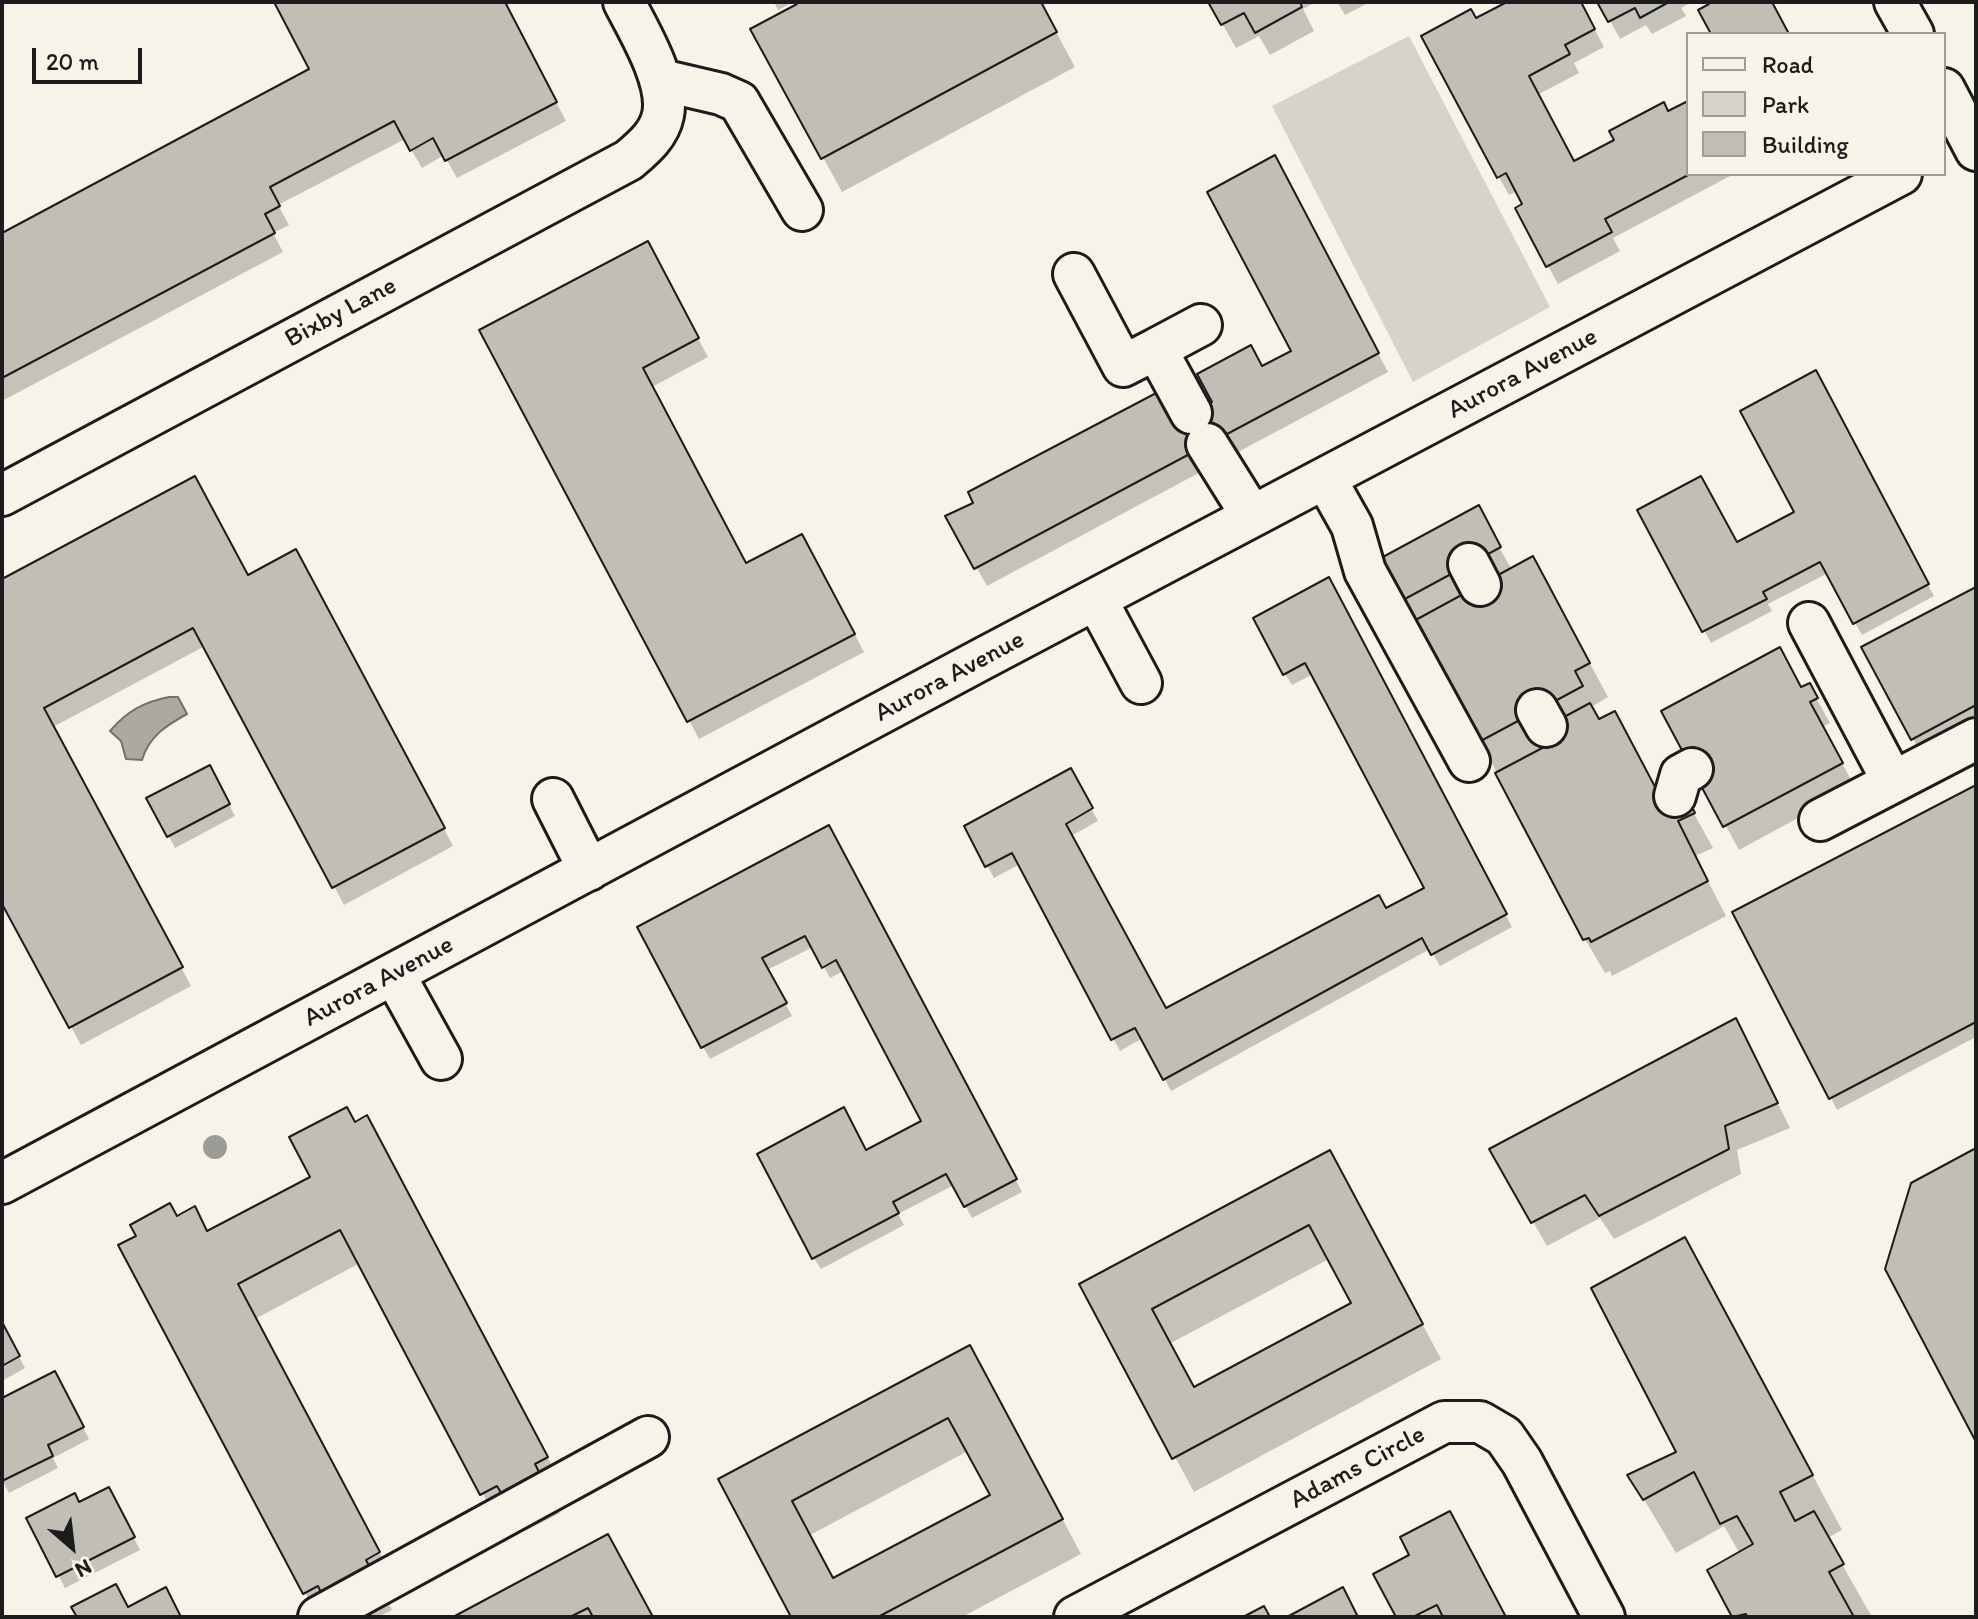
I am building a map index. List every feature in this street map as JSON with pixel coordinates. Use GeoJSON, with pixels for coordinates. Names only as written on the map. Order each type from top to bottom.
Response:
{"type":"FeatureCollection","features":[{"type":"Feature","properties":{"kind":"street"},"geometry":{"type":"LineString","coordinates":[[624,2],[662,98],[721,94],[739,102],[802,210]]}},
{"type":"Feature","properties":{"kind":"street"},"geometry":{"type":"LineString","coordinates":[[1895,2],[1912,32]]}},
{"type":"Feature","properties":{"kind":"street"},"geometry":{"type":"LineString","coordinates":[[1946,95],[1962,143]]}},
{"type":"Feature","properties":{"kind":"street","name":"Bixby Lane"},"geometry":{"type":"LineString","coordinates":[[2,495],[629,160],[650,141],[662,98]]}},
{"type":"Feature","properties":{"kind":"street","name":"Aurora Avenue"},"geometry":{"type":"LineString","coordinates":[[2,1183],[1252,516],[1897,176]]}},
{"type":"Feature","properties":{"kind":"street"},"geometry":{"type":"LineString","coordinates":[[1074,274],[1123,366],[1201,325]]}},
{"type":"Feature","properties":{"kind":"street"},"geometry":{"type":"LineString","coordinates":[[1156,349],[1199,429],[1252,516]]}},
{"type":"Feature","properties":{"kind":"street"},"geometry":{"type":"LineString","coordinates":[[1325,478],[1352,526],[1365,571],[1469,761]]}},
{"type":"Feature","properties":{"kind":"street"},"geometry":{"type":"LineString","coordinates":[[1096,599],[1141,683]]}},
{"type":"Feature","properties":{"kind":"street"},"geometry":{"type":"LineString","coordinates":[[1809,623],[1893,782]]}},
{"type":"Feature","properties":{"kind":"street"},"geometry":{"type":"LineString","coordinates":[[1820,820],[1976,739]]}},
{"type":"Feature","properties":{"kind":"street"},"geometry":{"type":"LineString","coordinates":[[553,799],[589,870]]}},
{"type":"Feature","properties":{"kind":"street"},"geometry":{"type":"LineString","coordinates":[[394,974],[441,1059]]}},
{"type":"Feature","properties":{"kind":"street","name":"Adams Circle"},"geometry":{"type":"LineString","coordinates":[[1075,1617],[1444,1422],[1480,1422],[1504,1436],[1522,1462],[1604,1617]]}},
{"type":"Feature","properties":{"kind":"street"},"geometry":{"type":"LineString","coordinates":[[319,1617],[648,1437]]}},
{"type":"Feature","properties":{"kind":"green space"},"geometry":{"type":"Polygon","coordinates":[[[1409,36],[1550,307],[1413,382],[1272,106],[1409,36]]]}},
{"type":"Feature","properties":{"kind":"shaded area"},"geometry":{"type":"Polygon","coordinates":[[[178,697],[187,714],[154,738],[142,760],[126,759],[121,741],[110,731],[136,708],[178,697]]]}},
{"type":"Feature","properties":{"kind":"building"},"geometry":{"type":"Polygon","coordinates":[[[274,2],[505,2],[557,102],[445,161],[433,138],[410,151],[394,121],[270,187],[280,206],[265,214],[275,233],[2,378],[2,233],[309,69],[274,2]]]}},
{"type":"Feature","properties":{"kind":"building"},"geometry":{"type":"Polygon","coordinates":[[[796,2],[1041,2],[1057,32],[821,159],[750,29],[796,2]]]}},
{"type":"Feature","properties":{"kind":"building"},"geometry":{"type":"Polygon","coordinates":[[[1208,2],[1300,2],[1302,7],[1255,33],[1244,13],[1221,25],[1208,2]]]}},
{"type":"Feature","properties":{"kind":"building"},"geometry":{"type":"Polygon","coordinates":[[[1507,2],[1581,2],[1595,29],[1565,45],[1570,54],[1529,76],[1574,161],[1614,140],[1609,131],[1664,102],[1668,111],[1686,102],[1686,176],[1605,219],[1612,232],[1546,267],[1515,208],[1522,204],[1506,173],[1497,178],[1421,36],[1471,9],[1476,18],[1507,2]]]}},
{"type":"Feature","properties":{"kind":"building"},"geometry":{"type":"Polygon","coordinates":[[[1597,2],[1669,2],[1640,18],[1635,8],[1608,22],[1597,2]]]}},
{"type":"Feature","properties":{"kind":"building"},"geometry":{"type":"Polygon","coordinates":[[[1772,2],[1788,32],[1710,32],[1698,10],[1709,4],[1772,2]]]}},
{"type":"Feature","properties":{"kind":"building"},"geometry":{"type":"Polygon","coordinates":[[[1275,155],[1379,353],[974,569],[945,516],[973,503],[968,492],[1160,391],[1175,421],[1212,402],[1197,374],[1251,345],[1262,366],[1291,351],[1207,192],[1275,155]]]}},
{"type":"Feature","properties":{"kind":"building"},"geometry":{"type":"Polygon","coordinates":[[[648,241],[699,338],[643,368],[746,563],[802,534],[855,634],[687,722],[479,330],[648,241]]]}},
{"type":"Feature","properties":{"kind":"building"},"geometry":{"type":"Polygon","coordinates":[[[1816,370],[1929,584],[1853,624],[1820,562],[1763,592],[1767,599],[1702,632],[1637,510],[1701,476],[1737,542],[1794,512],[1740,411],[1816,370]]]}},
{"type":"Feature","properties":{"kind":"building"},"geometry":{"type":"Polygon","coordinates":[[[195,476],[248,575],[296,549],[445,828],[332,888],[193,628],[44,708],[183,967],[69,1028],[2,904],[2,579],[195,476]]]}},
{"type":"Feature","properties":{"kind":"building"},"geometry":{"type":"Polygon","coordinates":[[[1479,505],[1501,547],[1403,600],[1381,558],[1479,505]]]}},
{"type":"Feature","properties":{"kind":"building"},"geometry":{"type":"Polygon","coordinates":[[[1533,556],[1590,663],[1575,671],[1583,686],[1477,743],[1412,622],[1533,556]]]}},
{"type":"Feature","properties":{"kind":"building"},"geometry":{"type":"Polygon","coordinates":[[[1329,577],[1507,914],[1431,955],[1422,938],[1163,1080],[1135,1028],[1111,1040],[1012,853],[985,867],[964,826],[1071,768],[1093,808],[1066,824],[1166,1008],[1379,895],[1386,908],[1424,888],[1305,663],[1283,675],[1253,618],[1329,577]]]}},
{"type":"Feature","properties":{"kind":"building"},"geometry":{"type":"Polygon","coordinates":[[[1976,587],[1976,705],[1911,740],[1861,647],[1976,587]]]}},
{"type":"Feature","properties":{"kind":"building"},"geometry":{"type":"Polygon","coordinates":[[[1780,647],[1801,687],[1810,683],[1818,698],[1810,702],[1843,763],[1723,827],[1661,711],[1780,647]]]}},
{"type":"Feature","properties":{"kind":"building"},"geometry":{"type":"Polygon","coordinates":[[[1590,703],[1599,719],[1615,711],[1663,802],[1684,791],[1695,813],[1678,821],[1708,881],[1591,942],[1589,938],[1583,940],[1495,773],[1546,746],[1538,731],[1590,703]]]}},
{"type":"Feature","properties":{"kind":"building"},"geometry":{"type":"Polygon","coordinates":[[[210,765],[230,804],[167,837],[146,798],[210,765]]]}},
{"type":"Feature","properties":{"kind":"building"},"geometry":{"type":"Polygon","coordinates":[[[1976,785],[1976,1022],[1829,1099],[1732,912],[1976,785]]]}},
{"type":"Feature","properties":{"kind":"building"},"geometry":{"type":"Polygon","coordinates":[[[829,825],[1017,1179],[964,1207],[946,1174],[893,1202],[899,1213],[812,1259],[757,1154],[844,1107],[866,1150],[921,1121],[836,960],[822,968],[805,936],[762,958],[787,1003],[701,1048],[637,927],[829,825]]]}},
{"type":"Feature","properties":{"kind":"building"},"geometry":{"type":"Polygon","coordinates":[[[1736,1018],[1778,1103],[1725,1126],[1729,1149],[1599,1216],[1585,1195],[1531,1223],[1489,1149],[1736,1018]]]}},
{"type":"Feature","properties":{"kind":"building"},"geometry":{"type":"Polygon","coordinates":[[[347,1107],[355,1122],[367,1115],[548,1457],[535,1464],[542,1478],[504,1498],[497,1486],[480,1495],[340,1230],[238,1284],[380,1552],[366,1560],[374,1575],[325,1601],[318,1586],[303,1594],[118,1245],[136,1236],[130,1225],[170,1203],[177,1216],[195,1206],[207,1231],[310,1177],[289,1137],[347,1107]]]}},
{"type":"Feature","properties":{"kind":"building"},"geometry":{"type":"Polygon","coordinates":[[[1976,1148],[1976,1442],[1885,1269],[1911,1183],[1976,1148]]]}},
{"type":"Feature","properties":{"kind":"building"},"geometry":{"type":"Polygon","coordinates":[[[1330,1150],[1423,1324],[1172,1459],[1079,1284],[1330,1150]],[[1309,1225],[1152,1309],[1194,1387],[1351,1303],[1309,1225]]]}},
{"type":"Feature","properties":{"kind":"building"},"geometry":{"type":"Polygon","coordinates":[[[1685,1237],[1813,1475],[1780,1492],[1795,1521],[1814,1511],[1844,1564],[1829,1572],[1854,1617],[1747,1617],[1746,1614],[1732,1617],[1707,1570],[1753,1544],[1737,1516],[1720,1524],[1694,1472],[1643,1500],[1627,1475],[1676,1452],[1591,1288],[1685,1237]]]}},
{"type":"Feature","properties":{"kind":"building"},"geometry":{"type":"Polygon","coordinates":[[[2,1322],[20,1356],[2,1366],[2,1322]]]}},
{"type":"Feature","properties":{"kind":"building"},"geometry":{"type":"Polygon","coordinates":[[[970,1345],[1063,1519],[878,1617],[791,1617],[718,1479],[970,1345]],[[948,1418],[792,1501],[833,1578],[990,1495],[948,1418]]]}},
{"type":"Feature","properties":{"kind":"building"},"geometry":{"type":"Polygon","coordinates":[[[55,1371],[84,1427],[48,1445],[53,1456],[2,1481],[2,1398],[55,1371]]]}},
{"type":"Feature","properties":{"kind":"building"},"geometry":{"type":"Polygon","coordinates":[[[109,1487],[135,1537],[56,1577],[26,1518],[75,1493],[79,1502],[109,1487]]]}},
{"type":"Feature","properties":{"kind":"building"},"geometry":{"type":"Polygon","coordinates":[[[1450,1511],[1506,1617],[1443,1617],[1437,1605],[1413,1617],[1396,1617],[1373,1574],[1409,1555],[1400,1537],[1450,1511]]]}},
{"type":"Feature","properties":{"kind":"building"},"geometry":{"type":"Polygon","coordinates":[[[608,1534],[653,1617],[593,1617],[588,1608],[570,1617],[453,1617],[608,1534]]]}},
{"type":"Feature","properties":{"kind":"building"},"geometry":{"type":"Polygon","coordinates":[[[116,1584],[128,1607],[166,1587],[181,1617],[77,1617],[71,1607],[116,1584]]]}},
{"type":"Feature","properties":{"kind":"building"},"geometry":{"type":"Polygon","coordinates":[[[1343,1587],[1358,1617],[1287,1617],[1343,1587]]]}},
{"type":"Feature","properties":{"kind":"building"},"geometry":{"type":"Polygon","coordinates":[[[1264,1606],[1270,1617],[1243,1617],[1264,1606]]]}}]}
